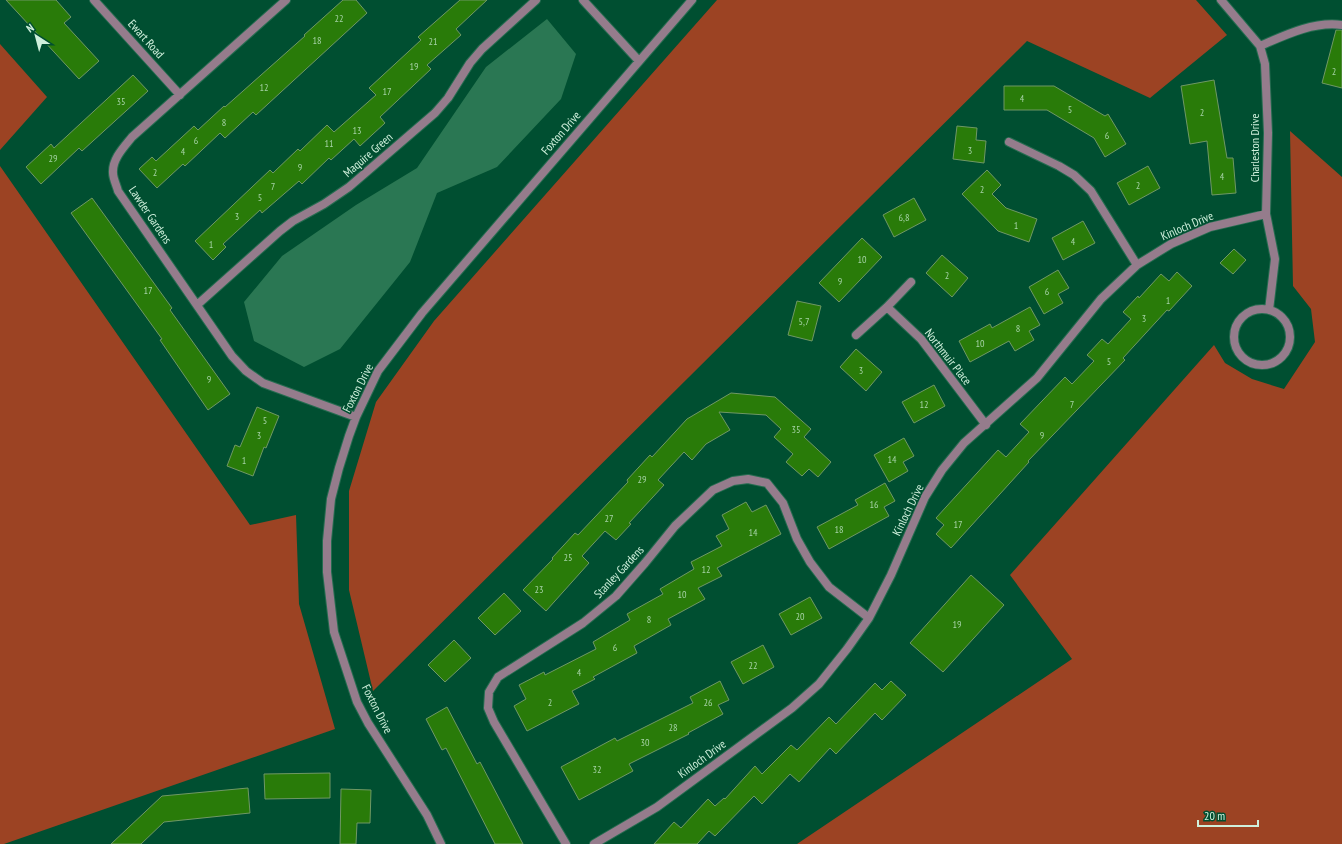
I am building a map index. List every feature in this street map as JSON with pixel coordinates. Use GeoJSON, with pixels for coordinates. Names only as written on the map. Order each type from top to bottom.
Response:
{"type":"FeatureCollection","features":[{"type":"Feature","properties":{"kind":"street","name":"Ewart Road"},"geometry":{"type":"LineString","coordinates":[[94,0],[180,95]]}},
{"type":"Feature","properties":{"kind":"street","name":"Lawder Gardens"},"geometry":{"type":"LineString","coordinates":[[286,0],[132,137],[117,158],[114,164],[113,174],[118,191],[232,356],[246,371],[263,383],[356,417]]}},
{"type":"Feature","properties":{"kind":"street","name":"Maquire Green"},"geometry":{"type":"LineString","coordinates":[[197,305],[280,231],[293,221],[336,197],[435,113],[448,98],[470,63],[482,49],[536,0]]}},
{"type":"Feature","properties":{"kind":"street"},"geometry":{"type":"LineString","coordinates":[[583,0],[639,61]]}},
{"type":"Feature","properties":{"kind":"street","name":"Foxton Drive"},"geometry":{"type":"LineString","coordinates":[[441,844],[427,815],[368,723],[357,702],[334,632],[327,572],[327,541],[331,499],[343,455],[356,417],[378,371],[422,314],[692,0]]}},
{"type":"Feature","properties":{"kind":"street","name":"Charleston Drive"},"geometry":{"type":"LineString","coordinates":[[1221,0],[1260,46],[1265,64],[1268,126],[1266,214],[1275,259],[1269,310]]}},
{"type":"Feature","properties":{"kind":"street"},"geometry":{"type":"LineString","coordinates":[[1260,46],[1302,30],[1333,24],[1342,25]]}},
{"type":"Feature","properties":{"kind":"street"},"geometry":{"type":"LineString","coordinates":[[1009,142],[1059,166],[1074,175],[1091,191],[1137,265]]}},
{"type":"Feature","properties":{"kind":"street","name":"Kinloch Drive"},"geometry":{"type":"LineString","coordinates":[[594,844],[657,807],[792,708],[819,684],[847,650],[869,618],[891,575],[925,498],[942,470],[964,443],[1037,378],[1102,299],[1137,265],[1171,244],[1210,227],[1266,214]]}},
{"type":"Feature","properties":{"kind":"street"},"geometry":{"type":"LineString","coordinates":[[856,335],[887,307],[911,282]]}},
{"type":"Feature","properties":{"kind":"street","name":"Northmuir Place"},"geometry":{"type":"LineString","coordinates":[[887,307],[921,339],[986,425]]}},
{"type":"Feature","properties":{"kind":"street"},"geometry":{"type":"LineString","coordinates":[[1260,309],[1269,310],[1283,319],[1287,327],[1289,343],[1286,351],[1277,360],[1265,364],[1257,364],[1248,361],[1241,356],[1236,348],[1234,331],[1238,322],[1252,311],[1260,309]]}},
{"type":"Feature","properties":{"kind":"street","name":"Stanley Gardens"},"geometry":{"type":"LineString","coordinates":[[566,844],[494,722],[488,708],[489,692],[498,677],[583,623],[616,596],[645,563],[674,526],[713,490],[733,481],[748,478],[767,483],[784,503],[798,539],[810,562],[829,587],[869,618]]}},
{"type":"Feature","properties":{"kind":"shaded area"},"geometry":{"type":"Polygon","coordinates":[[[717,0],[1196,0],[1227,35],[1150,98],[1027,41],[373,691],[349,590],[349,491],[376,402],[434,321],[717,0]]]}},
{"type":"Feature","properties":{"kind":"shaded area"},"geometry":{"type":"Polygon","coordinates":[[[547,19],[576,54],[561,99],[497,167],[437,193],[410,262],[340,349],[304,367],[254,341],[244,302],[282,256],[356,205],[417,168],[486,67],[547,19]]]}},
{"type":"Feature","properties":{"kind":"shaded area"},"geometry":{"type":"Polygon","coordinates":[[[0,44],[47,97],[0,150],[0,44]]]}},
{"type":"Feature","properties":{"kind":"shaded area"},"geometry":{"type":"Polygon","coordinates":[[[1290,131],[1342,177],[1342,844],[797,844],[1072,659],[1010,575],[1214,345],[1225,363],[1252,379],[1284,389],[1315,342],[1311,309],[1293,286],[1290,131]]]}},
{"type":"Feature","properties":{"kind":"shaded area"},"geometry":{"type":"Polygon","coordinates":[[[0,166],[250,525],[296,515],[299,604],[335,729],[4,844],[0,844],[0,166]]]}},
{"type":"Feature","properties":{"kind":"building"},"geometry":{"type":"Polygon","coordinates":[[[6,0],[56,0],[71,17],[64,23],[99,61],[79,79],[6,0]]]}},
{"type":"Feature","properties":{"kind":"building"},"geometry":{"type":"Polygon","coordinates":[[[343,0],[356,0],[367,13],[256,115],[253,112],[225,138],[220,133],[185,166],[183,164],[157,188],[139,169],[152,157],[156,161],[194,126],[198,130],[305,36],[304,35],[343,0]]]}},
{"type":"Feature","properties":{"kind":"building"},"geometry":{"type":"Polygon","coordinates":[[[460,0],[487,0],[456,29],[461,35],[427,65],[431,69],[380,117],[385,123],[360,146],[354,139],[331,160],[329,158],[302,184],[299,181],[262,213],[260,210],[223,244],[226,247],[213,260],[195,241],[270,170],[273,173],[298,149],[300,151],[327,125],[334,132],[376,95],[369,88],[421,40],[418,37],[460,0]]]}},
{"type":"Feature","properties":{"kind":"building"},"geometry":{"type":"Polygon","coordinates":[[[1336,30],[1342,30],[1342,88],[1322,83],[1336,30]]]}},
{"type":"Feature","properties":{"kind":"building"},"geometry":{"type":"Polygon","coordinates":[[[133,75],[148,91],[82,151],[79,148],[41,184],[26,167],[51,144],[54,148],[133,75]]]}},
{"type":"Feature","properties":{"kind":"building"},"geometry":{"type":"Polygon","coordinates":[[[1214,80],[1227,158],[1233,158],[1236,193],[1212,195],[1207,141],[1190,144],[1181,86],[1214,80]]]}},
{"type":"Feature","properties":{"kind":"building"},"geometry":{"type":"Polygon","coordinates":[[[1004,86],[1054,86],[1105,116],[1108,114],[1126,144],[1105,157],[1094,138],[1047,110],[1004,110],[1004,86]]]}},
{"type":"Feature","properties":{"kind":"building"},"geometry":{"type":"Polygon","coordinates":[[[957,126],[977,128],[976,140],[986,141],[984,163],[953,159],[957,126]]]}},
{"type":"Feature","properties":{"kind":"building"},"geometry":{"type":"Polygon","coordinates":[[[1148,166],[1160,188],[1129,205],[1117,183],[1148,166]]]}},
{"type":"Feature","properties":{"kind":"building"},"geometry":{"type":"Polygon","coordinates":[[[987,170],[1001,185],[992,194],[1006,208],[1037,219],[1029,242],[998,231],[962,194],[987,170]]]}},
{"type":"Feature","properties":{"kind":"building"},"geometry":{"type":"Polygon","coordinates":[[[92,198],[172,308],[170,310],[230,394],[208,410],[160,340],[162,339],[71,213],[92,198]]]}},
{"type":"Feature","properties":{"kind":"building"},"geometry":{"type":"Polygon","coordinates":[[[914,198],[926,220],[894,237],[883,215],[914,198]]]}},
{"type":"Feature","properties":{"kind":"building"},"geometry":{"type":"Polygon","coordinates":[[[1083,221],[1095,243],[1063,260],[1052,238],[1083,221]]]}},
{"type":"Feature","properties":{"kind":"building"},"geometry":{"type":"Polygon","coordinates":[[[862,238],[882,257],[839,302],[819,283],[862,238]]]}},
{"type":"Feature","properties":{"kind":"building"},"geometry":{"type":"Polygon","coordinates":[[[1234,249],[1246,260],[1233,274],[1220,263],[1234,249]]]}},
{"type":"Feature","properties":{"kind":"building"},"geometry":{"type":"Polygon","coordinates":[[[942,255],[968,278],[952,297],[926,273],[942,255]]]}},
{"type":"Feature","properties":{"kind":"building"},"geometry":{"type":"Polygon","coordinates":[[[1058,270],[1069,288],[1058,294],[1063,303],[1044,314],[1029,287],[1058,270]]]}},
{"type":"Feature","properties":{"kind":"building"},"geometry":{"type":"Polygon","coordinates":[[[1177,272],[1192,286],[1169,311],[1167,310],[1123,358],[1125,360],[1028,461],[1029,462],[951,548],[936,534],[944,525],[936,518],[998,450],[1006,457],[1029,432],[1020,424],[1065,377],[1072,384],[1094,361],[1087,355],[1102,339],[1108,344],[1131,319],[1123,312],[1138,296],[1139,298],[1161,274],[1169,281],[1177,272]]]}},
{"type":"Feature","properties":{"kind":"building"},"geometry":{"type":"Polygon","coordinates":[[[797,301],[821,306],[812,341],[788,335],[797,301]]]}},
{"type":"Feature","properties":{"kind":"building"},"geometry":{"type":"Polygon","coordinates":[[[1030,307],[1040,325],[1029,331],[1034,340],[1015,351],[1009,341],[970,362],[959,341],[990,324],[992,328],[1030,307]]]}},
{"type":"Feature","properties":{"kind":"building"},"geometry":{"type":"Polygon","coordinates":[[[856,349],[882,372],[866,391],[840,367],[856,349]]]}},
{"type":"Feature","properties":{"kind":"building"},"geometry":{"type":"Polygon","coordinates":[[[934,385],[945,406],[914,423],[902,402],[934,385]]]}},
{"type":"Feature","properties":{"kind":"building"},"geometry":{"type":"Polygon","coordinates":[[[731,393],[775,397],[811,429],[804,437],[831,462],[818,477],[809,469],[802,476],[786,462],[793,454],[774,437],[781,429],[766,415],[719,412],[730,430],[706,444],[692,460],[684,452],[658,480],[664,485],[629,523],[631,524],[616,540],[605,531],[582,556],[589,563],[546,611],[523,590],[553,559],[552,558],[575,533],[578,535],[628,482],[627,480],[650,455],[652,457],[687,419],[731,393]]]}},
{"type":"Feature","properties":{"kind":"building"},"geometry":{"type":"Polygon","coordinates":[[[257,407],[279,416],[266,448],[264,447],[253,476],[227,466],[235,445],[240,447],[257,407]]]}},
{"type":"Feature","properties":{"kind":"building"},"geometry":{"type":"Polygon","coordinates":[[[904,438],[914,456],[903,462],[908,471],[889,482],[874,455],[904,438]]]}},
{"type":"Feature","properties":{"kind":"building"},"geometry":{"type":"Polygon","coordinates":[[[885,483],[895,501],[884,507],[889,516],[829,549],[817,527],[858,505],[855,500],[885,483]]]}},
{"type":"Feature","properties":{"kind":"building"},"geometry":{"type":"Polygon","coordinates":[[[746,502],[752,512],[766,505],[781,534],[717,568],[722,576],[698,588],[705,599],[668,619],[671,625],[634,646],[637,653],[593,677],[595,679],[572,691],[579,704],[527,731],[514,706],[526,699],[519,685],[544,672],[545,675],[596,649],[593,642],[630,620],[627,614],[663,594],[660,589],[694,569],[691,562],[722,546],[716,536],[729,529],[722,515],[746,502]]]}},
{"type":"Feature","properties":{"kind":"building"},"geometry":{"type":"Polygon","coordinates":[[[971,575],[1004,605],[943,672],[910,643],[971,575]]]}},
{"type":"Feature","properties":{"kind":"building"},"geometry":{"type":"Polygon","coordinates":[[[504,593],[521,611],[495,635],[478,618],[504,593]]]}},
{"type":"Feature","properties":{"kind":"building"},"geometry":{"type":"Polygon","coordinates":[[[810,597],[822,618],[791,635],[779,614],[810,597]]]}},
{"type":"Feature","properties":{"kind":"building"},"geometry":{"type":"Polygon","coordinates":[[[454,640],[471,658],[445,682],[428,665],[454,640]]]}},
{"type":"Feature","properties":{"kind":"building"},"geometry":{"type":"Polygon","coordinates":[[[763,645],[774,667],[743,684],[731,662],[763,645]]]}},
{"type":"Feature","properties":{"kind":"building"},"geometry":{"type":"Polygon","coordinates":[[[720,681],[729,700],[718,705],[723,714],[688,733],[689,734],[629,764],[633,771],[579,800],[561,767],[615,738],[617,741],[693,703],[690,697],[720,681]]]}},
{"type":"Feature","properties":{"kind":"building"},"geometry":{"type":"Polygon","coordinates":[[[891,681],[906,695],[882,720],[875,713],[836,754],[830,748],[799,782],[790,774],[762,804],[754,796],[715,836],[709,831],[697,844],[654,844],[674,822],[681,828],[708,799],[715,806],[724,798],[725,799],[755,766],[762,774],[791,745],[797,750],[829,717],[836,724],[875,683],[882,690],[891,681]]]}},
{"type":"Feature","properties":{"kind":"building"},"geometry":{"type":"Polygon","coordinates":[[[447,707],[477,764],[480,762],[523,844],[495,844],[446,748],[442,750],[426,719],[447,707]]]}},
{"type":"Feature","properties":{"kind":"building"},"geometry":{"type":"Polygon","coordinates":[[[330,773],[330,798],[265,799],[264,774],[330,773]]]}},
{"type":"Feature","properties":{"kind":"building"},"geometry":{"type":"Polygon","coordinates":[[[248,788],[250,813],[164,822],[141,844],[111,844],[162,796],[248,788]]]}},
{"type":"Feature","properties":{"kind":"building"},"geometry":{"type":"Polygon","coordinates":[[[341,789],[371,790],[370,823],[357,823],[356,844],[340,844],[341,789]]]}}]}
